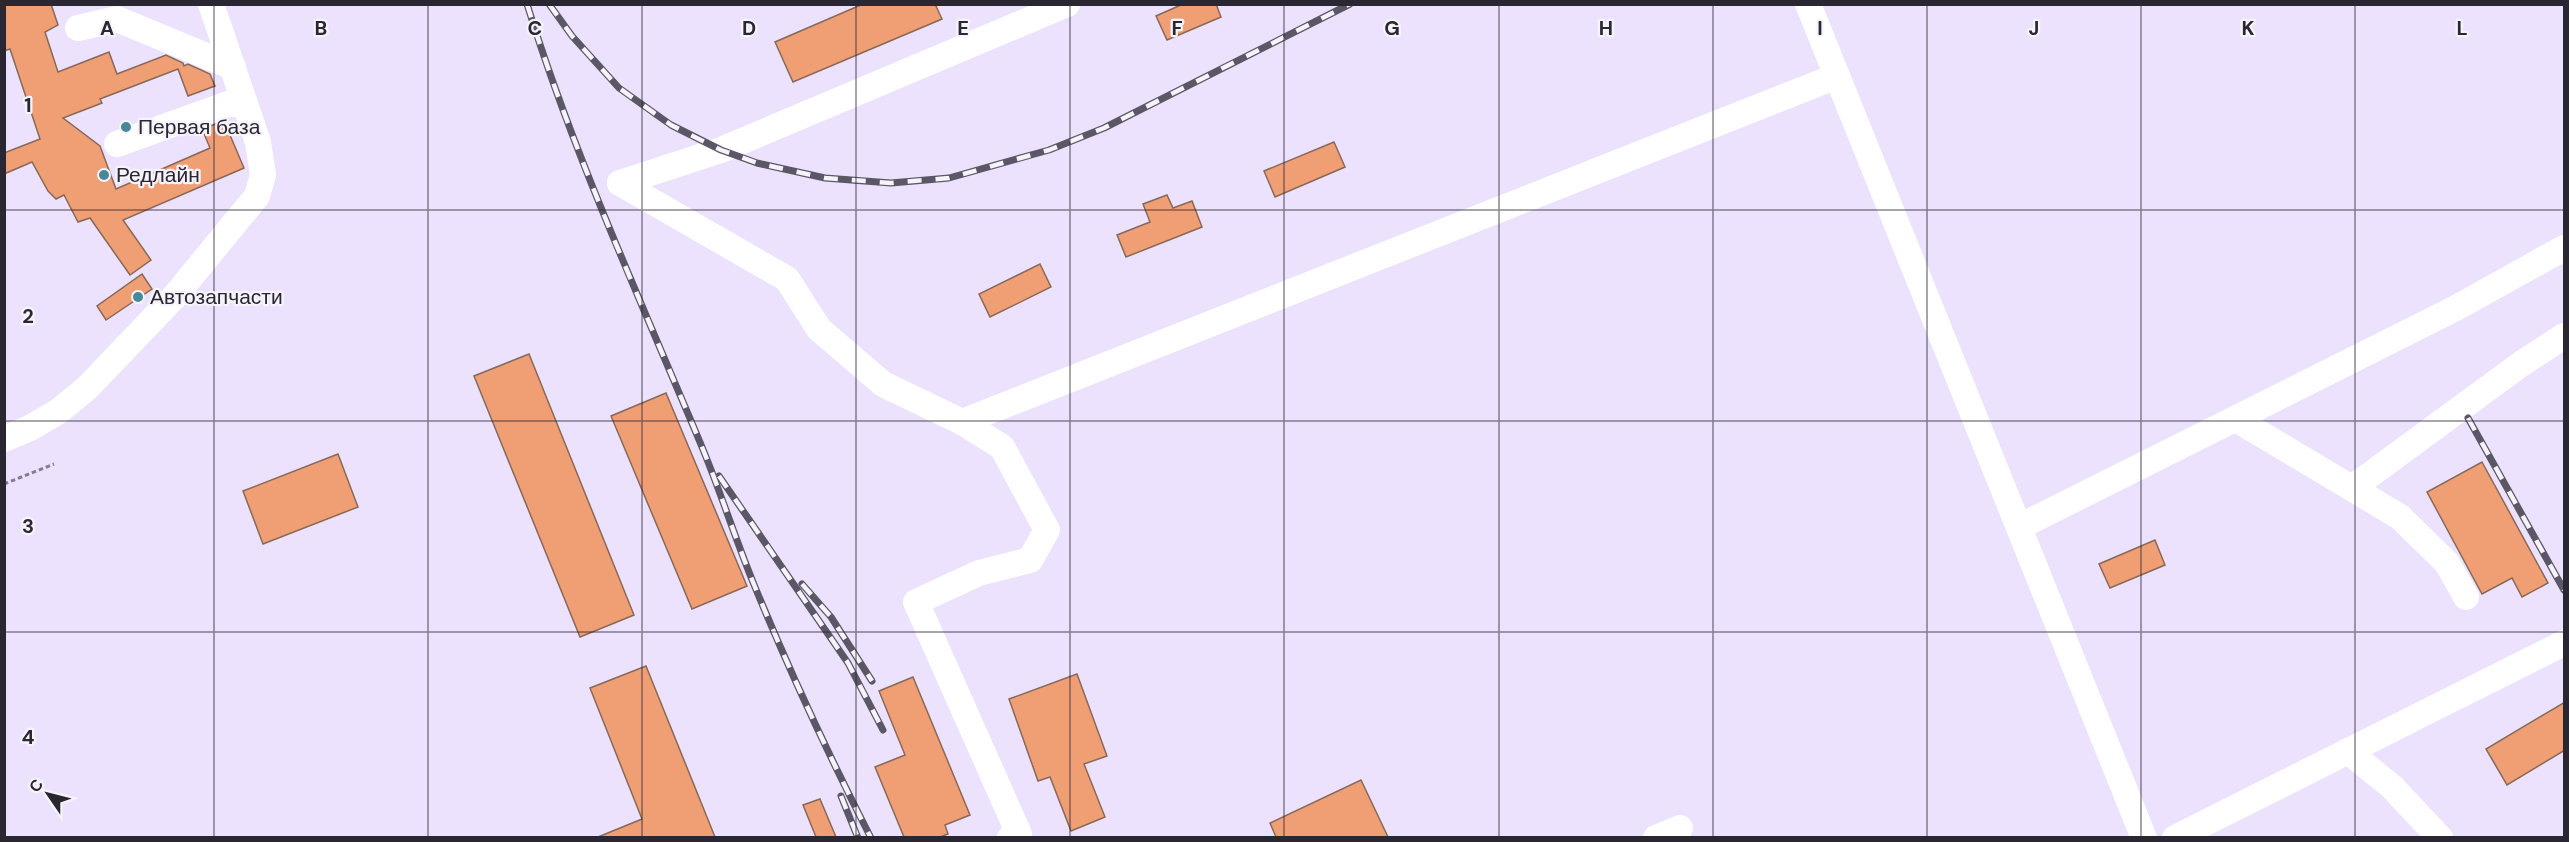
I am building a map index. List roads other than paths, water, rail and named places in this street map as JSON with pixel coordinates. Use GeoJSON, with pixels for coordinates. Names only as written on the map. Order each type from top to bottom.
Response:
{"type":"FeatureCollection","features":[{"type":"Feature","properties":{"kind":"street"},"geometry":{"type":"LineString","coordinates":[[4,439],[30,428],[59,411],[87,388],[175,296],[257,196],[264,175],[258,142],[210,4]]}},
{"type":"Feature","properties":{"kind":"street"},"geometry":{"type":"LineString","coordinates":[[1010,837],[1019,834],[916,602],[979,573],[1030,560],[1047,530],[1002,447],[962,422],[884,384],[819,329],[787,279],[620,183],[721,150],[1067,4]]}},
{"type":"Feature","properties":{"kind":"street"},"geometry":{"type":"LineString","coordinates":[[1808,4],[2144,837]]}},
{"type":"Feature","properties":{"kind":"street"},"geometry":{"type":"LineString","coordinates":[[78,28],[117,19],[233,66]]}},
{"type":"Feature","properties":{"kind":"street"},"geometry":{"type":"LineString","coordinates":[[962,422],[1837,76]]}},
{"type":"Feature","properties":{"kind":"street"},"geometry":{"type":"LineString","coordinates":[[117,144],[228,104],[245,104]]}},
{"type":"Feature","properties":{"kind":"street"},"geometry":{"type":"LineString","coordinates":[[2019,528],[2456,308],[2565,248]]}},
{"type":"Feature","properties":{"kind":"street"},"geometry":{"type":"LineString","coordinates":[[2352,488],[2521,364],[2565,336]]}},
{"type":"Feature","properties":{"kind":"street"},"geometry":{"type":"LineString","coordinates":[[2235,419],[2400,517],[2447,563],[2466,597]]}},
{"type":"Feature","properties":{"kind":"street"},"geometry":{"type":"LineString","coordinates":[[2175,837],[2565,643]]}},
{"type":"Feature","properties":{"kind":"street"},"geometry":{"type":"LineString","coordinates":[[2348,751],[2392,787],[2440,837]]}},
{"type":"Feature","properties":{"kind":"street"},"geometry":{"type":"LineString","coordinates":[[1656,837],[1680,828]]}},
{"type":"Feature","properties":{"kind":"railway"},"geometry":{"type":"LineString","coordinates":[[527,4],[587,172],[702,447],[755,587],[810,714],[871,838]]}},
{"type":"Feature","properties":{"kind":"railway"},"geometry":{"type":"LineString","coordinates":[[549,4],[572,36],[619,88],[671,125],[721,150],[757,163],[825,178],[891,183],[949,178],[1049,150],[1104,128],[1350,4]]}},
{"type":"Feature","properties":{"kind":"railway"},"geometry":{"type":"LineString","coordinates":[[2468,418],[2564,590]]}},
{"type":"Feature","properties":{"kind":"railway"},"geometry":{"type":"LineString","coordinates":[[719,476],[848,663],[883,730]]}},
{"type":"Feature","properties":{"kind":"railway"},"geometry":{"type":"LineString","coordinates":[[802,584],[831,617],[872,681]]}},
{"type":"Feature","properties":{"kind":"railway"},"geometry":{"type":"LineString","coordinates":[[841,796],[858,838]]}},
{"type":"Feature","properties":{"kind":"place","name":"Первая база"},"geometry":{"type":"Point","coordinates":[126,127]}},
{"type":"Feature","properties":{"kind":"place","name":"Редлайн"},"geometry":{"type":"Point","coordinates":[104,175]}},
{"type":"Feature","properties":{"kind":"place","name":"Автозапчасти"},"geometry":{"type":"Point","coordinates":[138,297]}}]}
